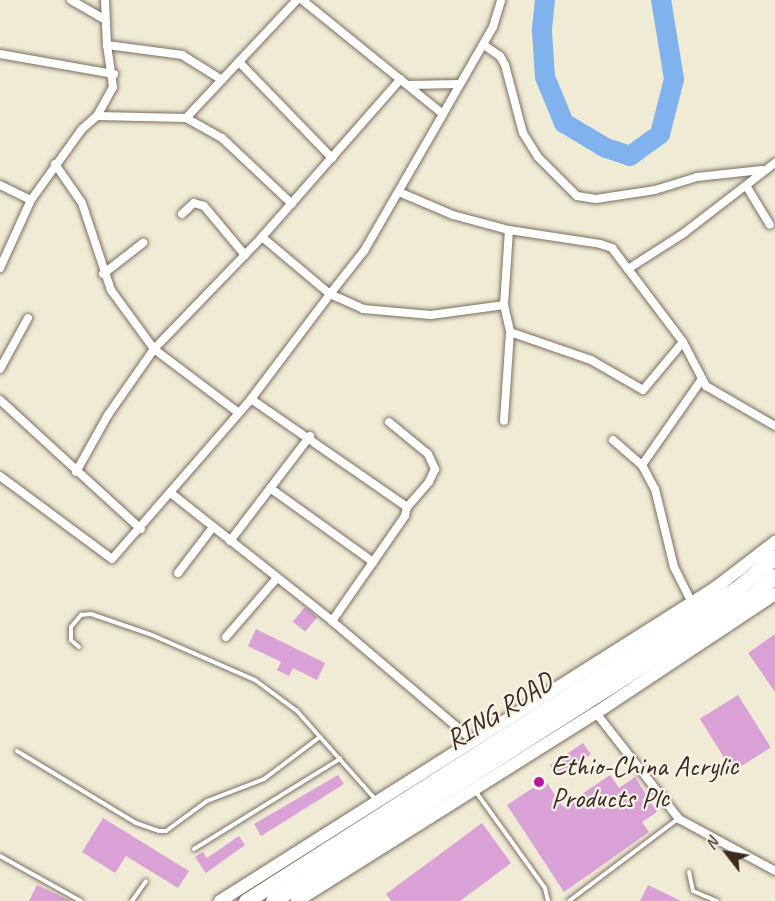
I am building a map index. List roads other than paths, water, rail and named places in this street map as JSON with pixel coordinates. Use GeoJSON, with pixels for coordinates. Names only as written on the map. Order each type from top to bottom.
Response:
{"type":"FeatureCollection","features":[{"type":"Feature","properties":{"kind":"highway","name":"RING ROAD"},"geometry":{"type":"LineString","coordinates":[[246,901],[726,595],[775,557]]}},
{"type":"Feature","properties":{"kind":"highway","name":"RING ROAD"},"geometry":{"type":"LineString","coordinates":[[273,901],[751,596],[775,576]]}},
{"type":"Feature","properties":{"kind":"street"},"geometry":{"type":"LineString","coordinates":[[71,0],[104,19]]}},
{"type":"Feature","properties":{"kind":"street"},"geometry":{"type":"LineString","coordinates":[[0,268],[31,200],[55,164],[98,116],[111,96],[114,74],[107,45],[104,19],[105,0]]}},
{"type":"Feature","properties":{"kind":"street"},"geometry":{"type":"LineString","coordinates":[[186,117],[297,0]]}},
{"type":"Feature","properties":{"kind":"street"},"geometry":{"type":"LineString","coordinates":[[302,0],[443,114]]}},
{"type":"Feature","properties":{"kind":"street"},"geometry":{"type":"LineString","coordinates":[[0,476],[111,559],[172,494],[240,413],[364,251],[459,84],[484,45],[501,0]]}},
{"type":"Feature","properties":{"kind":"street"},"geometry":{"type":"LineString","coordinates":[[107,45],[182,55],[222,80]]}},
{"type":"Feature","properties":{"kind":"street"},"geometry":{"type":"LineString","coordinates":[[484,45],[500,56],[505,65],[523,133],[538,157],[577,196],[596,199],[655,190],[697,177],[762,170]]}},
{"type":"Feature","properties":{"kind":"street"},"geometry":{"type":"LineString","coordinates":[[0,54],[114,74]]}},
{"type":"Feature","properties":{"kind":"street"},"geometry":{"type":"LineString","coordinates":[[239,62],[332,158]]}},
{"type":"Feature","properties":{"kind":"street"},"geometry":{"type":"LineString","coordinates":[[76,472],[120,397],[154,349],[262,237],[401,79]]}},
{"type":"Feature","properties":{"kind":"street"},"geometry":{"type":"LineString","coordinates":[[409,85],[459,84]]}},
{"type":"Feature","properties":{"kind":"street"},"geometry":{"type":"LineString","coordinates":[[98,116],[186,117],[222,138],[292,204]]}},
{"type":"Feature","properties":{"kind":"street"},"geometry":{"type":"LineString","coordinates":[[627,269],[747,187],[762,170],[775,163]]}},
{"type":"Feature","properties":{"kind":"street"},"geometry":{"type":"LineString","coordinates":[[55,164],[82,203],[103,274],[154,349],[240,413]]}},
{"type":"Feature","properties":{"kind":"street"},"geometry":{"type":"LineString","coordinates":[[0,185],[31,200]]}},
{"type":"Feature","properties":{"kind":"street"},"geometry":{"type":"LineString","coordinates":[[747,187],[770,225]]}},
{"type":"Feature","properties":{"kind":"street"},"geometry":{"type":"LineString","coordinates":[[399,192],[453,215],[508,230],[600,244],[612,248],[683,342],[702,379],[714,394],[775,426]]}},
{"type":"Feature","properties":{"kind":"street"},"geometry":{"type":"LineString","coordinates":[[182,214],[194,203],[204,206],[245,255]]}},
{"type":"Feature","properties":{"kind":"street"},"geometry":{"type":"LineString","coordinates":[[504,421],[510,332],[504,305],[508,230]]}},
{"type":"Feature","properties":{"kind":"street"},"geometry":{"type":"LineString","coordinates":[[262,237],[330,294],[363,309],[430,315],[504,305]]}},
{"type":"Feature","properties":{"kind":"street"},"geometry":{"type":"LineString","coordinates":[[103,274],[143,243]]}},
{"type":"Feature","properties":{"kind":"street"},"geometry":{"type":"LineString","coordinates":[[0,369],[28,318]]}},
{"type":"Feature","properties":{"kind":"street"},"geometry":{"type":"LineString","coordinates":[[510,332],[591,360],[643,390],[683,342]]}},
{"type":"Feature","properties":{"kind":"street"},"geometry":{"type":"LineString","coordinates":[[642,465],[702,379]]}},
{"type":"Feature","properties":{"kind":"street"},"geometry":{"type":"LineString","coordinates":[[251,399],[310,436],[406,507]]}},
{"type":"Feature","properties":{"kind":"street"},"geometry":{"type":"LineString","coordinates":[[0,400],[76,472],[141,529]]}},
{"type":"Feature","properties":{"kind":"street"},"geometry":{"type":"LineString","coordinates":[[332,621],[405,516],[406,507],[429,482],[435,469],[428,454],[389,422]]}},
{"type":"Feature","properties":{"kind":"street"},"geometry":{"type":"LineString","coordinates":[[230,541],[310,436]]}},
{"type":"Feature","properties":{"kind":"street"},"geometry":{"type":"LineString","coordinates":[[613,440],[642,465],[655,489],[681,588],[692,603]]}},
{"type":"Feature","properties":{"kind":"street"},"geometry":{"type":"LineString","coordinates":[[270,488],[373,562]]}},
{"type":"Feature","properties":{"kind":"street"},"geometry":{"type":"LineString","coordinates":[[172,494],[332,621],[471,739]]}},
{"type":"Feature","properties":{"kind":"street"},"geometry":{"type":"LineString","coordinates":[[178,573],[213,527]]}},
{"type":"Feature","properties":{"kind":"street"},"geometry":{"type":"LineString","coordinates":[[220,901],[471,739],[692,603],[775,542]]}},
{"type":"Feature","properties":{"kind":"street"},"geometry":{"type":"LineString","coordinates":[[226,637],[277,578]]}},
{"type":"Feature","properties":{"kind":"street"},"geometry":{"type":"LineString","coordinates":[[297,901],[596,713],[775,594]]}},
{"type":"Feature","properties":{"kind":"street"},"geometry":{"type":"LineString","coordinates":[[596,713],[679,819],[775,871]]}},
{"type":"Feature","properties":{"kind":"lane"},"geometry":{"type":"LineString","coordinates":[[79,647],[69,633],[81,615],[91,614],[152,635],[255,680],[280,696],[376,800]]}},
{"type":"Feature","properties":{"kind":"lane"},"geometry":{"type":"LineString","coordinates":[[17,751],[136,823],[159,831],[166,831],[207,801],[264,779],[320,737]]}},
{"type":"Feature","properties":{"kind":"lane"},"geometry":{"type":"LineString","coordinates":[[194,849],[340,759]]}},
{"type":"Feature","properties":{"kind":"lane"},"geometry":{"type":"LineString","coordinates":[[474,790],[545,888],[548,901]]}},
{"type":"Feature","properties":{"kind":"lane"},"geometry":{"type":"LineString","coordinates":[[569,901],[679,819]]}},
{"type":"Feature","properties":{"kind":"lane"},"geometry":{"type":"LineString","coordinates":[[0,856],[81,901]]}},
{"type":"Feature","properties":{"kind":"lane"},"geometry":{"type":"LineString","coordinates":[[689,872],[693,891],[717,901]]}},
{"type":"Feature","properties":{"kind":"lane"},"geometry":{"type":"LineString","coordinates":[[132,901],[146,881]]}},
{"type":"Feature","properties":{"kind":"waterway"},"geometry":{"type":"LineString","coordinates":[[545,0],[542,31],[545,77],[564,123],[606,148],[630,156],[660,134],[674,79],[661,0]]}},
{"type":"Feature","properties":{"kind":"place","name":"Ethio-China Acrylic Products Plc"},"geometry":{"type":"Point","coordinates":[539,782]}}]}
